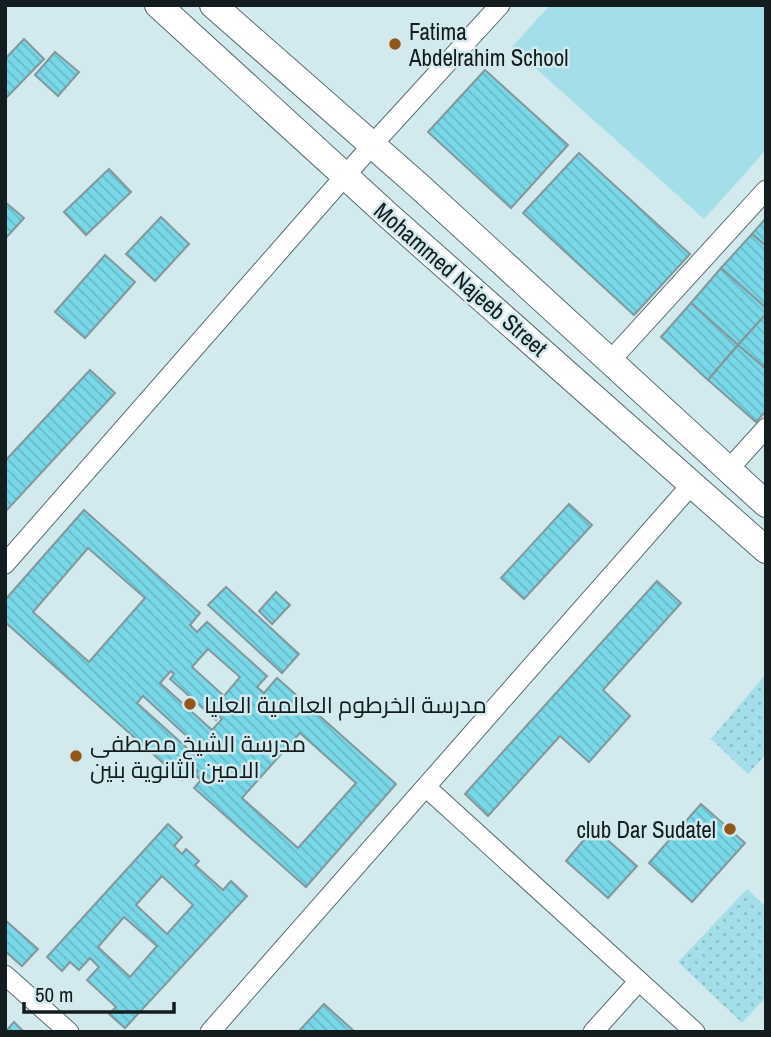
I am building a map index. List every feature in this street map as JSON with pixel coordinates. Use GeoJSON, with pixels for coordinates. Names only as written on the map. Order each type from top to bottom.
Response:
{"type":"FeatureCollection","features":[{"type":"Feature","properties":{"kind":"main road","name":"Mohammed Najeeb Street"},"geometry":{"type":"LineString","coordinates":[[158,5],[390,217],[766,550]]}},
{"type":"Feature","properties":{"kind":"main road","name":"Mohammed Najeeb Street"},"geometry":{"type":"LineString","coordinates":[[213,5],[373,144],[766,504]]}},
{"type":"Feature","properties":{"kind":"main road"},"geometry":{"type":"LineString","coordinates":[[313,146],[322,148],[336,143],[344,125],[340,115]]}},
{"type":"Feature","properties":{"kind":"main road"},"geometry":{"type":"LineString","coordinates":[[390,217],[391,203],[398,193],[419,186]]}},
{"type":"Feature","properties":{"kind":"street"},"geometry":{"type":"LineString","coordinates":[[5,564],[373,144],[500,5]]}},
{"type":"Feature","properties":{"kind":"street"},"geometry":{"type":"LineString","coordinates":[[610,361],[766,190]]}},
{"type":"Feature","properties":{"kind":"street"},"geometry":{"type":"LineString","coordinates":[[728,470],[766,428]]}},
{"type":"Feature","properties":{"kind":"street"},"geometry":{"type":"LineString","coordinates":[[210,1032],[692,484]]}},
{"type":"Feature","properties":{"kind":"street"},"geometry":{"type":"LineString","coordinates":[[427,788],[695,1032]]}},
{"type":"Feature","properties":{"kind":"street"},"geometry":{"type":"LineString","coordinates":[[5,975],[69,1032]]}},
{"type":"Feature","properties":{"kind":"street"},"geometry":{"type":"LineString","coordinates":[[593,1032],[639,981]]}},
{"type":"Feature","properties":{"kind":"shaded area"},"geometry":{"type":"Polygon","coordinates":[[[550,5],[766,5],[766,150],[704,219],[512,47],[550,5]]]}},
{"type":"Feature","properties":{"kind":"shaded area"},"geometry":{"type":"Polygon","coordinates":[[[766,674],[766,754],[748,774],[711,739],[766,674]]]}},
{"type":"Feature","properties":{"kind":"shaded area"},"geometry":{"type":"Polygon","coordinates":[[[747,889],[766,907],[766,997],[742,1023],[678,962],[747,889]]]}},
{"type":"Feature","properties":{"kind":"building"},"geometry":{"type":"Polygon","coordinates":[[[24,39],[44,59],[5,99],[5,59],[24,39]]]}},
{"type":"Feature","properties":{"kind":"building"},"geometry":{"type":"Polygon","coordinates":[[[55,52],[79,72],[58,96],[35,75],[55,52]]]}},
{"type":"Feature","properties":{"kind":"building"},"geometry":{"type":"Polygon","coordinates":[[[485,70],[568,145],[511,208],[428,132],[485,70]]]}},
{"type":"Feature","properties":{"kind":"building"},"geometry":{"type":"Polygon","coordinates":[[[579,153],[690,254],[634,315],[523,213],[579,153]]]}},
{"type":"Feature","properties":{"kind":"building"},"geometry":{"type":"Polygon","coordinates":[[[109,169],[131,192],[86,235],[64,212],[109,169]]]}},
{"type":"Feature","properties":{"kind":"building"},"geometry":{"type":"Polygon","coordinates":[[[5,202],[24,218],[5,239],[5,202]]]}},
{"type":"Feature","properties":{"kind":"building"},"geometry":{"type":"Polygon","coordinates":[[[161,217],[189,244],[155,281],[126,254],[161,217]]]}},
{"type":"Feature","properties":{"kind":"building"},"geometry":{"type":"Polygon","coordinates":[[[766,218],[766,246],[752,234],[766,218]]]}},
{"type":"Feature","properties":{"kind":"building"},"geometry":{"type":"Polygon","coordinates":[[[752,234],[766,246],[766,308],[721,268],[752,234]]]}},
{"type":"Feature","properties":{"kind":"building"},"geometry":{"type":"Polygon","coordinates":[[[105,255],[135,282],[85,338],[55,312],[105,255]]]}},
{"type":"Feature","properties":{"kind":"building"},"geometry":{"type":"Polygon","coordinates":[[[721,268],[766,308],[766,314],[738,345],[691,303],[721,268]]]}},
{"type":"Feature","properties":{"kind":"building"},"geometry":{"type":"Polygon","coordinates":[[[691,303],[738,345],[708,380],[661,337],[691,303]]]}},
{"type":"Feature","properties":{"kind":"building"},"geometry":{"type":"Polygon","coordinates":[[[766,314],[766,369],[738,345],[766,314]]]}},
{"type":"Feature","properties":{"kind":"building"},"geometry":{"type":"Polygon","coordinates":[[[738,345],[766,369],[766,411],[756,422],[708,380],[738,345]]]}},
{"type":"Feature","properties":{"kind":"building"},"geometry":{"type":"Polygon","coordinates":[[[90,370],[115,393],[5,512],[5,461],[90,370]]]}},
{"type":"Feature","properties":{"kind":"building"},"geometry":{"type":"Polygon","coordinates":[[[569,504],[592,525],[524,599],[501,578],[569,504]]]}},
{"type":"Feature","properties":{"kind":"building"},"geometry":{"type":"Polygon","coordinates":[[[84,510],[200,613],[190,625],[197,632],[207,622],[267,676],[257,687],[264,693],[277,678],[396,784],[306,887],[194,788],[201,780],[195,775],[198,771],[193,767],[182,780],[5,622],[5,600],[84,510]],[[88,548],[33,612],[89,662],[145,598],[88,548]],[[208,649],[192,667],[224,696],[240,677],[208,649]],[[171,671],[160,683],[212,730],[222,719],[219,716],[216,720],[170,679],[174,674],[171,671]],[[143,696],[137,703],[197,757],[203,751],[143,696]],[[300,733],[242,798],[298,848],[356,783],[300,733]]]}},
{"type":"Feature","properties":{"kind":"building"},"geometry":{"type":"Polygon","coordinates":[[[657,581],[681,603],[603,690],[630,716],[589,762],[560,736],[488,816],[465,794],[657,581]]]}},
{"type":"Feature","properties":{"kind":"building"},"geometry":{"type":"Polygon","coordinates":[[[226,587],[299,654],[282,673],[208,605],[226,587]]]}},
{"type":"Feature","properties":{"kind":"building"},"geometry":{"type":"Polygon","coordinates":[[[276,592],[290,605],[272,624],[259,611],[276,592]]]}},
{"type":"Feature","properties":{"kind":"building"},"geometry":{"type":"Polygon","coordinates":[[[701,804],[745,843],[692,902],[649,863],[701,804]]]}},
{"type":"Feature","properties":{"kind":"building"},"geometry":{"type":"Polygon","coordinates":[[[168,824],[182,837],[174,846],[182,854],[186,849],[199,861],[195,865],[223,890],[231,881],[247,896],[125,1028],[109,1014],[116,1007],[87,980],[99,967],[90,958],[79,970],[70,962],[62,971],[47,957],[168,824]],[[162,876],[136,905],[167,934],[193,905],[162,876]],[[124,917],[98,947],[130,977],[157,946],[124,917]]]}},
{"type":"Feature","properties":{"kind":"building"},"geometry":{"type":"Polygon","coordinates":[[[594,828],[637,866],[608,898],[566,861],[594,828]]]}},
{"type":"Feature","properties":{"kind":"building"},"geometry":{"type":"Polygon","coordinates":[[[5,920],[38,949],[22,966],[5,951],[5,920]]]}},
{"type":"Feature","properties":{"kind":"building"},"geometry":{"type":"Polygon","coordinates":[[[324,1004],[355,1032],[298,1032],[324,1004]]]}},
{"type":"Feature","properties":{"kind":"building"},"geometry":{"type":"Polygon","coordinates":[[[14,1022],[24,1032],[5,1032],[14,1022]]]}},
{"type":"Feature","properties":{"kind":"place","name":"Fatima Abdelrahim School"},"geometry":{"type":"Point","coordinates":[395,44]}},
{"type":"Feature","properties":{"kind":"place","name":"مدرسة الخرطوم العالمية العليا"},"geometry":{"type":"Point","coordinates":[190,704]}},
{"type":"Feature","properties":{"kind":"place","name":"مدرسة الشيخ مصطفى الامين الثانوية بنين"},"geometry":{"type":"Point","coordinates":[76,756]}},
{"type":"Feature","properties":{"kind":"place","name":"club Dar Sudatel"},"geometry":{"type":"Point","coordinates":[730,829]}}]}
